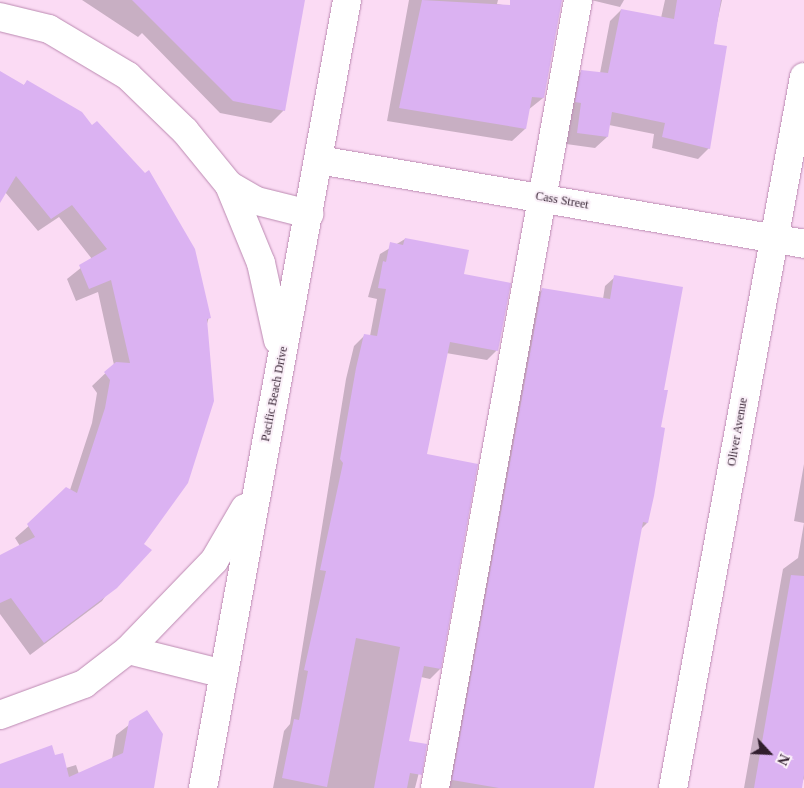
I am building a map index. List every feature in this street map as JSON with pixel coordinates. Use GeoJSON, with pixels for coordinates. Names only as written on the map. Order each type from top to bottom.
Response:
{"type":"FeatureCollection","features":[{"type":"Feature","properties":{"kind":"street","name":"Pacific Beach Drive"},"geometry":{"type":"LineString","coordinates":[[203,788],[220,673],[309,214],[347,0]]}},
{"type":"Feature","properties":{"kind":"street"},"geometry":{"type":"LineString","coordinates":[[435,788],[544,198],[578,0]]}},
{"type":"Feature","properties":{"kind":"street"},"geometry":{"type":"LineString","coordinates":[[0,17],[49,29],[128,76],[185,131],[229,185],[261,263],[275,313],[281,362]]}},
{"type":"Feature","properties":{"kind":"street","name":"Oliver Avenue"},"geometry":{"type":"LineString","coordinates":[[673,788],[804,77]]}},
{"type":"Feature","properties":{"kind":"street","name":"Cass Street"},"geometry":{"type":"LineString","coordinates":[[319,160],[804,244]]}},
{"type":"Feature","properties":{"kind":"street"},"geometry":{"type":"LineString","coordinates":[[229,185],[256,202],[309,214]]}},
{"type":"Feature","properties":{"kind":"street"},"geometry":{"type":"LineString","coordinates":[[0,715],[84,684],[128,650],[214,561],[256,487]]}},
{"type":"Feature","properties":{"kind":"street"},"geometry":{"type":"LineString","coordinates":[[128,650],[220,673]]}},
{"type":"Feature","properties":{"kind":"building"},"geometry":{"type":"Polygon","coordinates":[[[132,0],[305,0],[285,111],[233,101],[132,0]]]}},
{"type":"Feature","properties":{"kind":"building"},"geometry":{"type":"Polygon","coordinates":[[[422,0],[510,5],[510,0],[562,0],[544,98],[532,97],[526,129],[399,108],[422,0]]]}},
{"type":"Feature","properties":{"kind":"building"},"geometry":{"type":"Polygon","coordinates":[[[677,0],[721,0],[714,44],[727,46],[710,149],[662,137],[665,123],[612,112],[608,137],[577,133],[581,103],[575,102],[581,70],[608,73],[621,9],[674,19],[677,0]]]}},
{"type":"Feature","properties":{"kind":"building"},"geometry":{"type":"Polygon","coordinates":[[[0,71],[24,85],[27,80],[82,112],[92,125],[97,121],[145,173],[149,170],[195,249],[211,318],[207,319],[214,401],[188,483],[144,544],[152,550],[117,588],[44,643],[11,598],[0,603],[0,555],[35,537],[27,524],[66,487],[77,493],[105,408],[110,380],[104,372],[116,362],[130,363],[111,280],[89,289],[79,265],[107,249],[72,205],[51,219],[16,176],[0,203],[0,71]]]}},
{"type":"Feature","properties":{"kind":"building"},"geometry":{"type":"Polygon","coordinates":[[[405,238],[469,250],[464,274],[511,283],[498,351],[450,342],[427,454],[478,464],[441,669],[424,666],[409,741],[427,744],[422,775],[410,773],[407,788],[374,788],[400,647],[356,638],[327,787],[282,778],[294,719],[299,720],[308,671],[304,670],[326,571],[320,570],[343,463],[340,459],[356,368],[364,334],[377,336],[386,289],[378,288],[383,261],[386,262],[390,242],[403,245],[405,238]]]}},
{"type":"Feature","properties":{"kind":"building"},"geometry":{"type":"Polygon","coordinates":[[[614,275],[683,287],[664,390],[668,390],[661,427],[665,428],[654,496],[648,523],[643,522],[594,788],[499,788],[452,780],[542,288],[610,299],[614,275]]]}},
{"type":"Feature","properties":{"kind":"building"},"geometry":{"type":"Polygon","coordinates":[[[791,575],[804,576],[804,775],[802,788],[754,788],[791,575]]]}},
{"type":"Feature","properties":{"kind":"building"},"geometry":{"type":"Polygon","coordinates":[[[147,710],[163,734],[154,788],[0,788],[0,764],[52,745],[55,755],[63,753],[69,777],[123,753],[129,721],[147,710]]]}}]}
